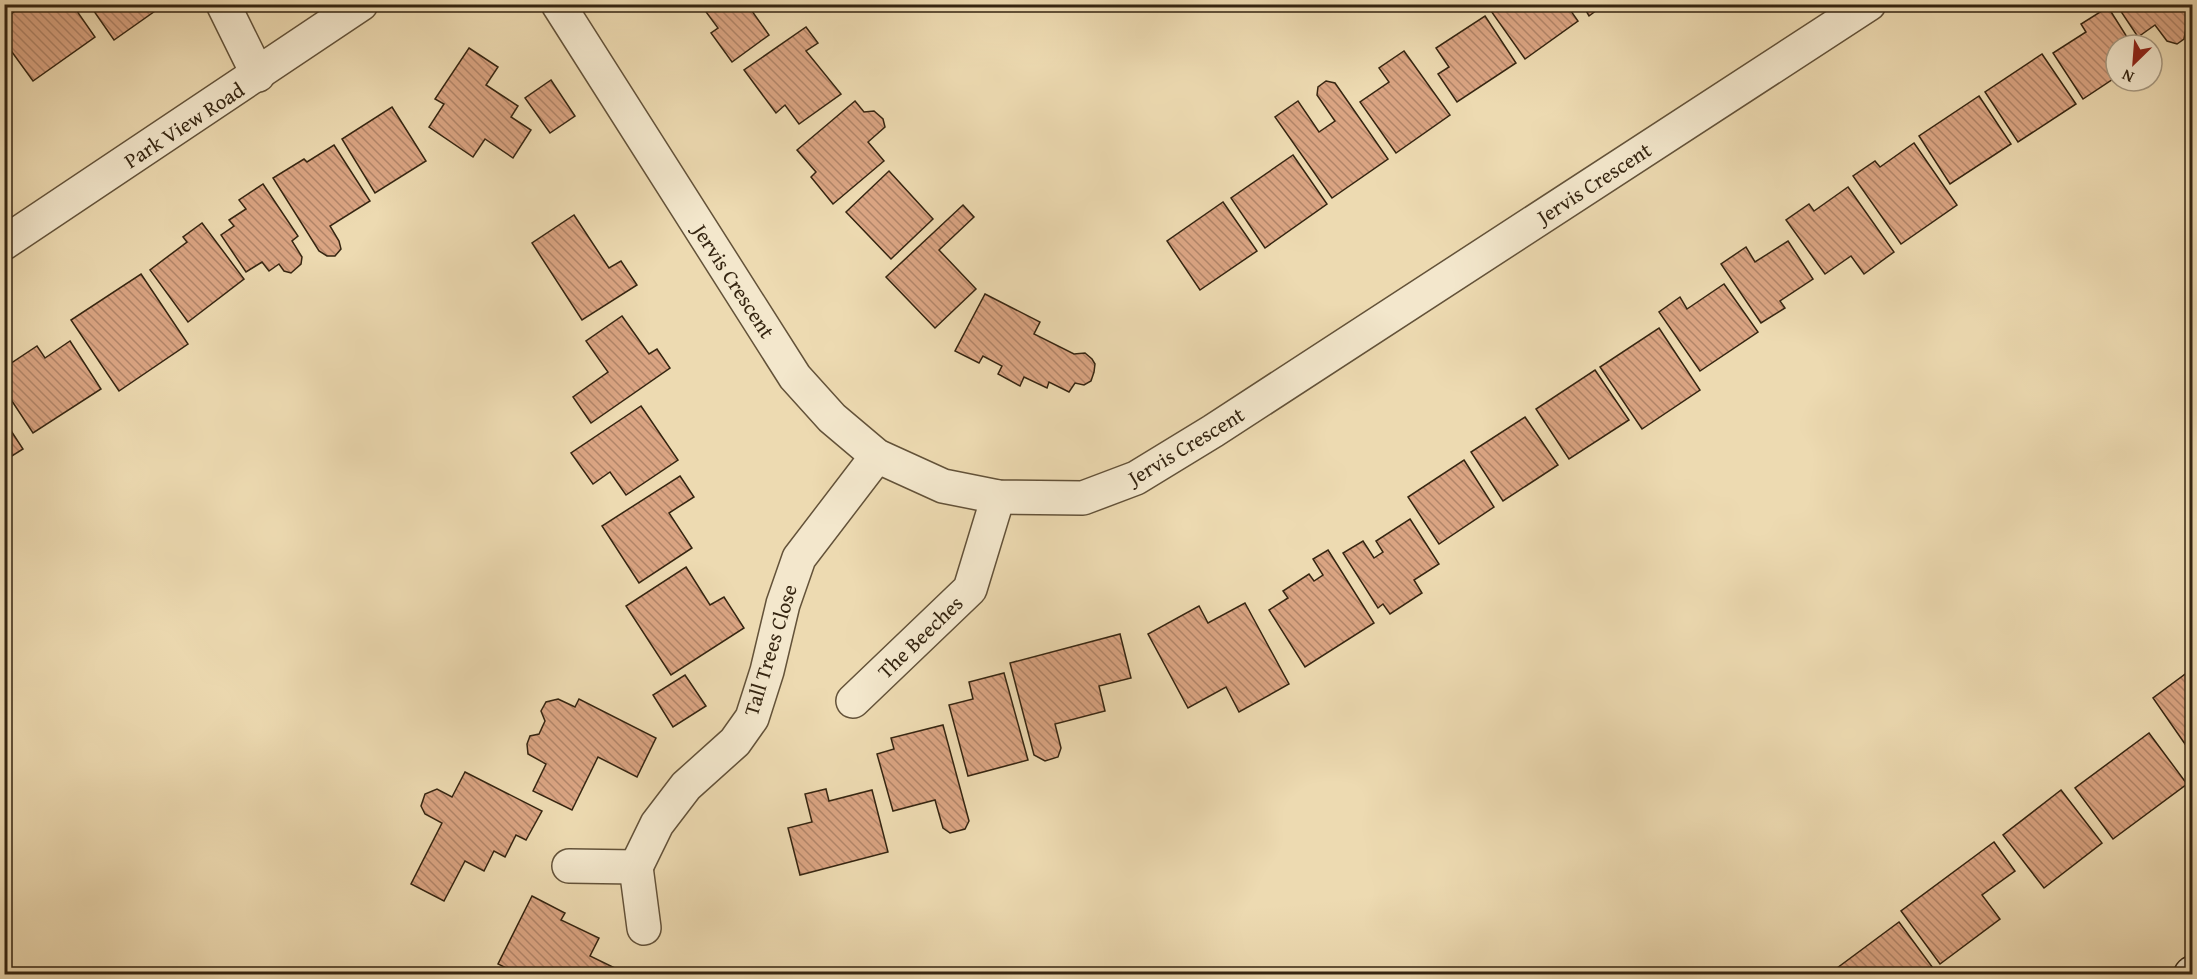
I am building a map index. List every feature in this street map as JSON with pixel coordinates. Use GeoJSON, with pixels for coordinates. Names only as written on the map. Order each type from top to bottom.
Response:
{"type":"FeatureCollection","features":[{"type":"Feature","properties":{"kind":"street"},"geometry":{"type":"LineString","coordinates":[[223,4],[258,75]]}},
{"type":"Feature","properties":{"kind":"street","name":"Park View Road"},"geometry":{"type":"LineString","coordinates":[[4,243],[362,4]]}},
{"type":"Feature","properties":{"kind":"street","name":"Jervis Crescent"},"geometry":{"type":"LineString","coordinates":[[558,4],[795,377],[832,418],[877,456],[943,486],[998,497],[1083,498],[1136,478],[1213,431],[1869,4]]}},
{"type":"Feature","properties":{"kind":"street","name":"Tall Trees Close"},"geometry":{"type":"LineString","coordinates":[[636,867],[657,824],[686,786],[735,742],[752,718],[767,671],[783,604],[800,558],[877,456]]}},
{"type":"Feature","properties":{"kind":"street","name":"The Beeches"},"geometry":{"type":"LineString","coordinates":[[853,701],[970,589],[998,497]]}},
{"type":"Feature","properties":{"kind":"street"},"geometry":{"type":"LineString","coordinates":[[570,866],[636,867],[644,928]]}},
{"type":"Feature","properties":{"kind":"building"},"geometry":{"type":"Polygon","coordinates":[[[25,4],[72,4],[95,37],[33,81],[4,41],[4,19],[25,4]]]}},
{"type":"Feature","properties":{"kind":"building"},"geometry":{"type":"Polygon","coordinates":[[[89,4],[165,4],[114,40],[89,4]]]}},
{"type":"Feature","properties":{"kind":"building"},"geometry":{"type":"Polygon","coordinates":[[[691,4],[747,4],[769,35],[732,62],[711,33],[718,28],[701,5],[695,10],[691,4]]]}},
{"type":"Feature","properties":{"kind":"building"},"geometry":{"type":"Polygon","coordinates":[[[1500,4],[1566,4],[1578,21],[1525,59],[1491,11],[1500,4]]]}},
{"type":"Feature","properties":{"kind":"building"},"geometry":{"type":"Polygon","coordinates":[[[1582,4],[1605,4],[1589,16],[1582,4]]]}},
{"type":"Feature","properties":{"kind":"building"},"geometry":{"type":"Polygon","coordinates":[[[2116,4],[2192,4],[2192,23],[2186,28],[2184,39],[2177,44],[2167,41],[2164,33],[2161,33],[2155,25],[2144,33],[2135,33],[2116,4]]]}},
{"type":"Feature","properties":{"kind":"building"},"geometry":{"type":"Polygon","coordinates":[[[2108,7],[2124,33],[2104,33],[2104,85],[2083,99],[2053,53],[2086,32],[2081,24],[2108,7]]]}},
{"type":"Feature","properties":{"kind":"building"},"geometry":{"type":"Polygon","coordinates":[[[1485,16],[1516,63],[1457,102],[1438,74],[1449,67],[1436,48],[1485,16]]]}},
{"type":"Feature","properties":{"kind":"building"},"geometry":{"type":"Polygon","coordinates":[[[806,27],[818,43],[806,51],[841,94],[799,124],[785,105],[776,113],[744,70],[806,27]]]}},
{"type":"Feature","properties":{"kind":"building"},"geometry":{"type":"Polygon","coordinates":[[[469,48],[498,67],[486,85],[518,106],[511,117],[531,130],[513,158],[485,139],[473,157],[429,127],[444,104],[435,99],[469,48]]]}},
{"type":"Feature","properties":{"kind":"building"},"geometry":{"type":"Polygon","coordinates":[[[1404,51],[1450,115],[1396,153],[1360,102],[1389,82],[1379,68],[1404,51]]]}},
{"type":"Feature","properties":{"kind":"building"},"geometry":{"type":"Polygon","coordinates":[[[2042,54],[2076,104],[2018,142],[1985,92],[2042,54]]]}},
{"type":"Feature","properties":{"kind":"building"},"geometry":{"type":"Polygon","coordinates":[[[551,80],[575,116],[550,133],[525,98],[551,80]]]}},
{"type":"Feature","properties":{"kind":"building"},"geometry":{"type":"Polygon","coordinates":[[[1326,81],[1335,83],[1388,159],[1332,198],[1275,117],[1298,101],[1319,132],[1335,121],[1317,95],[1318,87],[1326,81]]]}},
{"type":"Feature","properties":{"kind":"building"},"geometry":{"type":"Polygon","coordinates":[[[1979,96],[2011,144],[1950,184],[1919,136],[1979,96]]]}},
{"type":"Feature","properties":{"kind":"building"},"geometry":{"type":"Polygon","coordinates":[[[855,101],[864,112],[874,111],[883,119],[885,127],[868,142],[884,161],[833,204],[811,177],[816,172],[797,150],[855,101]]]}},
{"type":"Feature","properties":{"kind":"building"},"geometry":{"type":"Polygon","coordinates":[[[392,107],[426,161],[375,193],[342,139],[392,107]]]}},
{"type":"Feature","properties":{"kind":"building"},"geometry":{"type":"Polygon","coordinates":[[[1914,143],[1957,205],[1901,244],[1853,176],[1875,161],[1880,167],[1914,143]]]}},
{"type":"Feature","properties":{"kind":"building"},"geometry":{"type":"Polygon","coordinates":[[[334,145],[370,201],[330,226],[341,249],[335,256],[327,256],[319,251],[273,178],[304,159],[307,162],[334,145]]]}},
{"type":"Feature","properties":{"kind":"building"},"geometry":{"type":"Polygon","coordinates":[[[1293,155],[1327,204],[1265,248],[1231,198],[1293,155]]]}},
{"type":"Feature","properties":{"kind":"building"},"geometry":{"type":"Polygon","coordinates":[[[889,171],[933,219],[891,259],[846,212],[889,171]]]}},
{"type":"Feature","properties":{"kind":"building"},"geometry":{"type":"Polygon","coordinates":[[[263,184],[298,236],[292,241],[302,257],[301,264],[291,273],[284,271],[279,264],[269,271],[262,262],[246,272],[221,235],[234,226],[229,220],[246,209],[239,200],[263,184]]]}},
{"type":"Feature","properties":{"kind":"building"},"geometry":{"type":"Polygon","coordinates":[[[1848,187],[1894,252],[1864,274],[1851,256],[1825,274],[1786,220],[1809,204],[1814,211],[1848,187]]]}},
{"type":"Feature","properties":{"kind":"building"},"geometry":{"type":"Polygon","coordinates":[[[1223,202],[1257,251],[1200,290],[1167,241],[1223,202]]]}},
{"type":"Feature","properties":{"kind":"building"},"geometry":{"type":"Polygon","coordinates":[[[963,205],[974,217],[939,250],[976,289],[935,328],[886,277],[963,205]]]}},
{"type":"Feature","properties":{"kind":"building"},"geometry":{"type":"Polygon","coordinates":[[[574,215],[609,268],[621,261],[637,285],[582,320],[532,243],[574,215]]]}},
{"type":"Feature","properties":{"kind":"building"},"geometry":{"type":"Polygon","coordinates":[[[202,223],[244,279],[188,322],[150,270],[187,242],[183,237],[202,223]]]}},
{"type":"Feature","properties":{"kind":"building"},"geometry":{"type":"Polygon","coordinates":[[[1788,241],[1813,279],[1780,301],[1785,308],[1761,323],[1721,264],[1746,247],[1755,262],[1788,241]]]}},
{"type":"Feature","properties":{"kind":"building"},"geometry":{"type":"Polygon","coordinates":[[[141,274],[188,344],[119,391],[71,320],[141,274]]]}},
{"type":"Feature","properties":{"kind":"building"},"geometry":{"type":"Polygon","coordinates":[[[1724,284],[1758,332],[1700,371],[1659,312],[1680,297],[1687,309],[1724,284]]]}},
{"type":"Feature","properties":{"kind":"building"},"geometry":{"type":"Polygon","coordinates":[[[985,294],[1040,322],[1034,334],[1074,354],[1085,353],[1095,364],[1091,381],[1084,385],[1075,383],[1069,392],[1049,382],[1047,388],[1024,377],[1020,386],[998,374],[1002,366],[983,356],[979,363],[955,351],[985,294]]]}},
{"type":"Feature","properties":{"kind":"building"},"geometry":{"type":"Polygon","coordinates":[[[622,316],[649,354],[657,349],[670,368],[591,423],[573,397],[608,372],[586,341],[622,316]]]}},
{"type":"Feature","properties":{"kind":"building"},"geometry":{"type":"Polygon","coordinates":[[[1659,328],[1700,390],[1642,429],[1600,367],[1659,328]]]}},
{"type":"Feature","properties":{"kind":"building"},"geometry":{"type":"Polygon","coordinates":[[[70,341],[101,389],[33,433],[4,389],[4,368],[37,346],[45,358],[70,341]]]}},
{"type":"Feature","properties":{"kind":"building"},"geometry":{"type":"Polygon","coordinates":[[[1595,370],[1629,420],[1569,459],[1536,409],[1595,370]]]}},
{"type":"Feature","properties":{"kind":"building"},"geometry":{"type":"Polygon","coordinates":[[[641,406],[678,460],[626,495],[610,472],[593,484],[571,453],[641,406]]]}},
{"type":"Feature","properties":{"kind":"building"},"geometry":{"type":"Polygon","coordinates":[[[1525,417],[1558,465],[1503,501],[1471,452],[1525,417]]]}},
{"type":"Feature","properties":{"kind":"building"},"geometry":{"type":"Polygon","coordinates":[[[4,420],[23,449],[4,461],[4,420]]]}},
{"type":"Feature","properties":{"kind":"building"},"geometry":{"type":"Polygon","coordinates":[[[1464,460],[1494,507],[1439,544],[1408,497],[1464,460]]]}},
{"type":"Feature","properties":{"kind":"building"},"geometry":{"type":"Polygon","coordinates":[[[680,476],[694,497],[669,513],[692,548],[639,583],[602,526],[680,476]]]}},
{"type":"Feature","properties":{"kind":"building"},"geometry":{"type":"Polygon","coordinates":[[[1410,519],[1439,564],[1414,580],[1422,593],[1390,614],[1383,604],[1378,608],[1343,553],[1363,541],[1374,558],[1383,552],[1376,541],[1410,519]]]}},
{"type":"Feature","properties":{"kind":"building"},"geometry":{"type":"Polygon","coordinates":[[[1328,550],[1374,623],[1305,667],[1269,610],[1288,598],[1283,591],[1309,574],[1314,581],[1323,575],[1313,559],[1328,550]]]}},
{"type":"Feature","properties":{"kind":"building"},"geometry":{"type":"Polygon","coordinates":[[[686,567],[710,605],[724,597],[744,628],[671,675],[626,606],[686,567]]]}},
{"type":"Feature","properties":{"kind":"building"},"geometry":{"type":"Polygon","coordinates":[[[1245,603],[1289,684],[1239,712],[1226,687],[1188,708],[1148,634],[1199,606],[1208,623],[1245,603]]]}},
{"type":"Feature","properties":{"kind":"building"},"geometry":{"type":"Polygon","coordinates":[[[1120,634],[1131,678],[1099,686],[1105,711],[1055,724],[1061,748],[1058,757],[1045,761],[1034,755],[1010,663],[1120,634]]]}},
{"type":"Feature","properties":{"kind":"building"},"geometry":{"type":"Polygon","coordinates":[[[2192,669],[2192,754],[2153,698],[2192,669]]]}},
{"type":"Feature","properties":{"kind":"building"},"geometry":{"type":"Polygon","coordinates":[[[1004,673],[1028,760],[968,776],[949,705],[973,699],[969,682],[1004,673]]]}},
{"type":"Feature","properties":{"kind":"building"},"geometry":{"type":"Polygon","coordinates":[[[685,675],[706,706],[673,727],[653,695],[685,675]]]}},
{"type":"Feature","properties":{"kind":"building"},"geometry":{"type":"Polygon","coordinates":[[[558,699],[575,707],[579,699],[656,738],[637,777],[598,757],[572,810],[533,791],[546,764],[528,754],[527,744],[530,736],[539,734],[545,721],[541,711],[546,702],[558,699]]]}},
{"type":"Feature","properties":{"kind":"building"},"geometry":{"type":"Polygon","coordinates":[[[943,725],[969,821],[965,829],[950,833],[943,828],[935,800],[893,811],[877,754],[894,749],[891,738],[943,725]]]}},
{"type":"Feature","properties":{"kind":"building"},"geometry":{"type":"Polygon","coordinates":[[[2149,733],[2187,784],[2113,839],[2075,788],[2149,733]]]}},
{"type":"Feature","properties":{"kind":"building"},"geometry":{"type":"Polygon","coordinates":[[[465,772],[542,811],[526,840],[516,835],[505,857],[494,851],[484,871],[465,861],[444,901],[411,884],[442,823],[425,814],[421,806],[425,794],[437,789],[452,797],[465,772]]]}},
{"type":"Feature","properties":{"kind":"building"},"geometry":{"type":"Polygon","coordinates":[[[826,789],[829,801],[872,790],[888,852],[800,875],[788,828],[812,822],[805,794],[826,789]]]}},
{"type":"Feature","properties":{"kind":"building"},"geometry":{"type":"Polygon","coordinates":[[[2061,790],[2102,843],[2044,888],[2003,835],[2061,790]]]}},
{"type":"Feature","properties":{"kind":"building"},"geometry":{"type":"Polygon","coordinates":[[[1994,842],[2015,871],[1982,895],[2000,919],[1940,964],[1901,911],[1994,842]]]}},
{"type":"Feature","properties":{"kind":"building"},"geometry":{"type":"Polygon","coordinates":[[[532,896],[565,913],[561,920],[599,938],[590,956],[627,974],[519,974],[498,964],[532,896]]]}},
{"type":"Feature","properties":{"kind":"building"},"geometry":{"type":"Polygon","coordinates":[[[1899,922],[1933,968],[1925,974],[1829,974],[1899,922]]]}},
{"type":"Feature","properties":{"kind":"building"},"geometry":{"type":"Polygon","coordinates":[[[4,956],[11,974],[4,974],[4,956]]]}}]}
